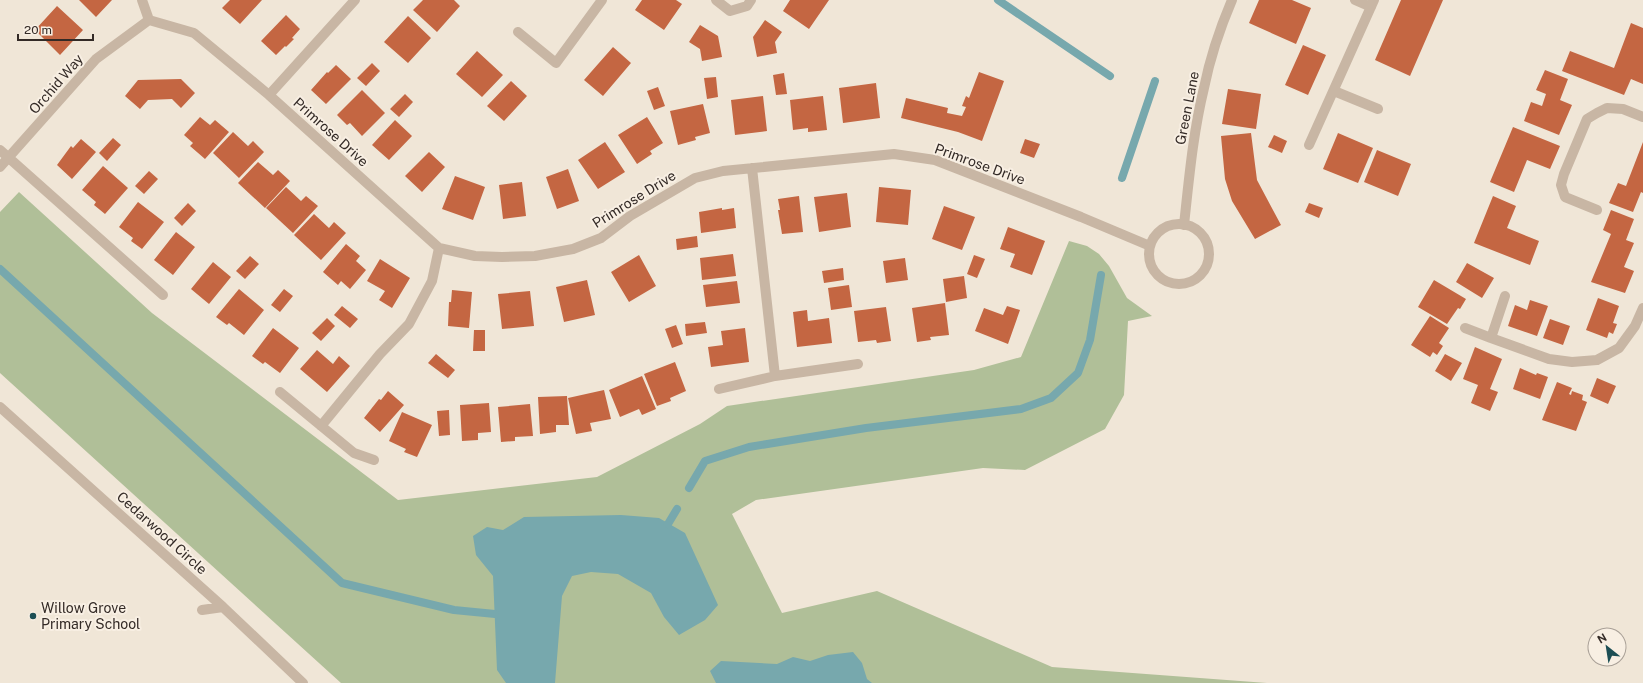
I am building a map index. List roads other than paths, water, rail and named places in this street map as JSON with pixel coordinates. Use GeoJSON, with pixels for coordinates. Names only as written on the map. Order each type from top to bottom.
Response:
{"type":"FeatureCollection","features":[{"type":"Feature","properties":{"kind":"street"},"geometry":{"type":"LineString","coordinates":[[142,0],[149,20]]}},
{"type":"Feature","properties":{"kind":"street"},"geometry":{"type":"LineString","coordinates":[[269,95],[355,0]]}},
{"type":"Feature","properties":{"kind":"street"},"geometry":{"type":"LineString","coordinates":[[518,32],[556,63],[602,0]]}},
{"type":"Feature","properties":{"kind":"street"},"geometry":{"type":"LineString","coordinates":[[716,0],[730,11],[747,6],[751,0]]}},
{"type":"Feature","properties":{"kind":"street","name":"Green Lane"},"geometry":{"type":"LineString","coordinates":[[1184,225],[1194,144],[1204,88],[1221,26],[1232,0]]}},
{"type":"Feature","properties":{"kind":"street"},"geometry":{"type":"LineString","coordinates":[[1309,145],[1372,3],[1355,0]]}},
{"type":"Feature","properties":{"kind":"street","name":"Primrose Drive"},"geometry":{"type":"LineString","coordinates":[[149,20],[194,33],[269,95],[439,248],[475,256],[502,258],[535,256],[573,249],[601,238],[630,216],[695,178],[724,171],[894,154],[935,160],[1081,216],[1150,246]]}},
{"type":"Feature","properties":{"kind":"street","name":"Orchid Way"},"geometry":{"type":"LineString","coordinates":[[0,167],[96,59],[149,20]]}},
{"type":"Feature","properties":{"kind":"street"},"geometry":{"type":"LineString","coordinates":[[1334,91],[1378,110]]}},
{"type":"Feature","properties":{"kind":"street"},"geometry":{"type":"LineString","coordinates":[[1597,210],[1565,197],[1561,186],[1564,174],[1587,119],[1597,112],[1607,108],[1623,110],[1643,117]]}},
{"type":"Feature","properties":{"kind":"street"},"geometry":{"type":"LineString","coordinates":[[0,150],[163,295]]}},
{"type":"Feature","properties":{"kind":"street"},"geometry":{"type":"LineString","coordinates":[[752,168],[775,376]]}},
{"type":"Feature","properties":{"kind":"street"},"geometry":{"type":"LineString","coordinates":[[1173,225],[1184,225],[1196,230],[1204,239],[1208,252],[1207,265],[1200,276],[1194,280],[1188,283],[1175,284],[1163,280],[1153,271],[1149,258],[1150,246],[1155,236],[1163,229],[1173,225]]}},
{"type":"Feature","properties":{"kind":"street"},"geometry":{"type":"LineString","coordinates":[[320,426],[380,354],[409,324],[432,281],[439,248]]}},
{"type":"Feature","properties":{"kind":"street"},"geometry":{"type":"LineString","coordinates":[[1490,338],[1505,296]]}},
{"type":"Feature","properties":{"kind":"street"},"geometry":{"type":"LineString","coordinates":[[1465,328],[1549,359],[1572,362],[1597,360],[1619,348],[1635,326],[1643,308]]}},
{"type":"Feature","properties":{"kind":"street"},"geometry":{"type":"LineString","coordinates":[[720,389],[775,376],[858,364]]}},
{"type":"Feature","properties":{"kind":"street"},"geometry":{"type":"LineString","coordinates":[[280,392],[354,453],[374,460]]}},
{"type":"Feature","properties":{"kind":"street","name":"Cedarwood Circle"},"geometry":{"type":"LineString","coordinates":[[0,407],[223,607],[303,683]]}},
{"type":"Feature","properties":{"kind":"street"},"geometry":{"type":"LineString","coordinates":[[202,610],[223,607]]}},
{"type":"Feature","properties":{"kind":"water"},"geometry":{"type":"Polygon","coordinates":[[[621,515],[659,518],[685,533],[718,605],[705,620],[679,635],[664,617],[651,593],[618,574],[591,572],[572,576],[562,596],[555,683],[506,683],[497,670],[493,576],[476,555],[473,536],[487,527],[503,530],[524,517],[621,515]]]}},
{"type":"Feature","properties":{"kind":"water"},"geometry":{"type":"Polygon","coordinates":[[[853,652],[862,663],[867,679],[872,683],[716,683],[710,671],[721,661],[777,664],[793,657],[810,661],[828,655],[853,652]]]}},
{"type":"Feature","properties":{"kind":"waterway"},"geometry":{"type":"LineString","coordinates":[[998,0],[1110,76]]}},
{"type":"Feature","properties":{"kind":"waterway"},"geometry":{"type":"LineString","coordinates":[[1122,178],[1155,81]]}},
{"type":"Feature","properties":{"kind":"waterway"},"geometry":{"type":"LineString","coordinates":[[0,269],[342,583],[454,610],[495,614]]}},
{"type":"Feature","properties":{"kind":"waterway"},"geometry":{"type":"LineString","coordinates":[[689,488],[705,461],[749,447],[866,428],[1021,409],[1051,398],[1078,373],[1090,340],[1101,275]]}},
{"type":"Feature","properties":{"kind":"waterway"},"geometry":{"type":"LineString","coordinates":[[668,524],[677,509]]}},
{"type":"Feature","properties":{"kind":"place","name":"Willow Grove Primary School"},"geometry":{"type":"Point","coordinates":[33,616]}}]}
